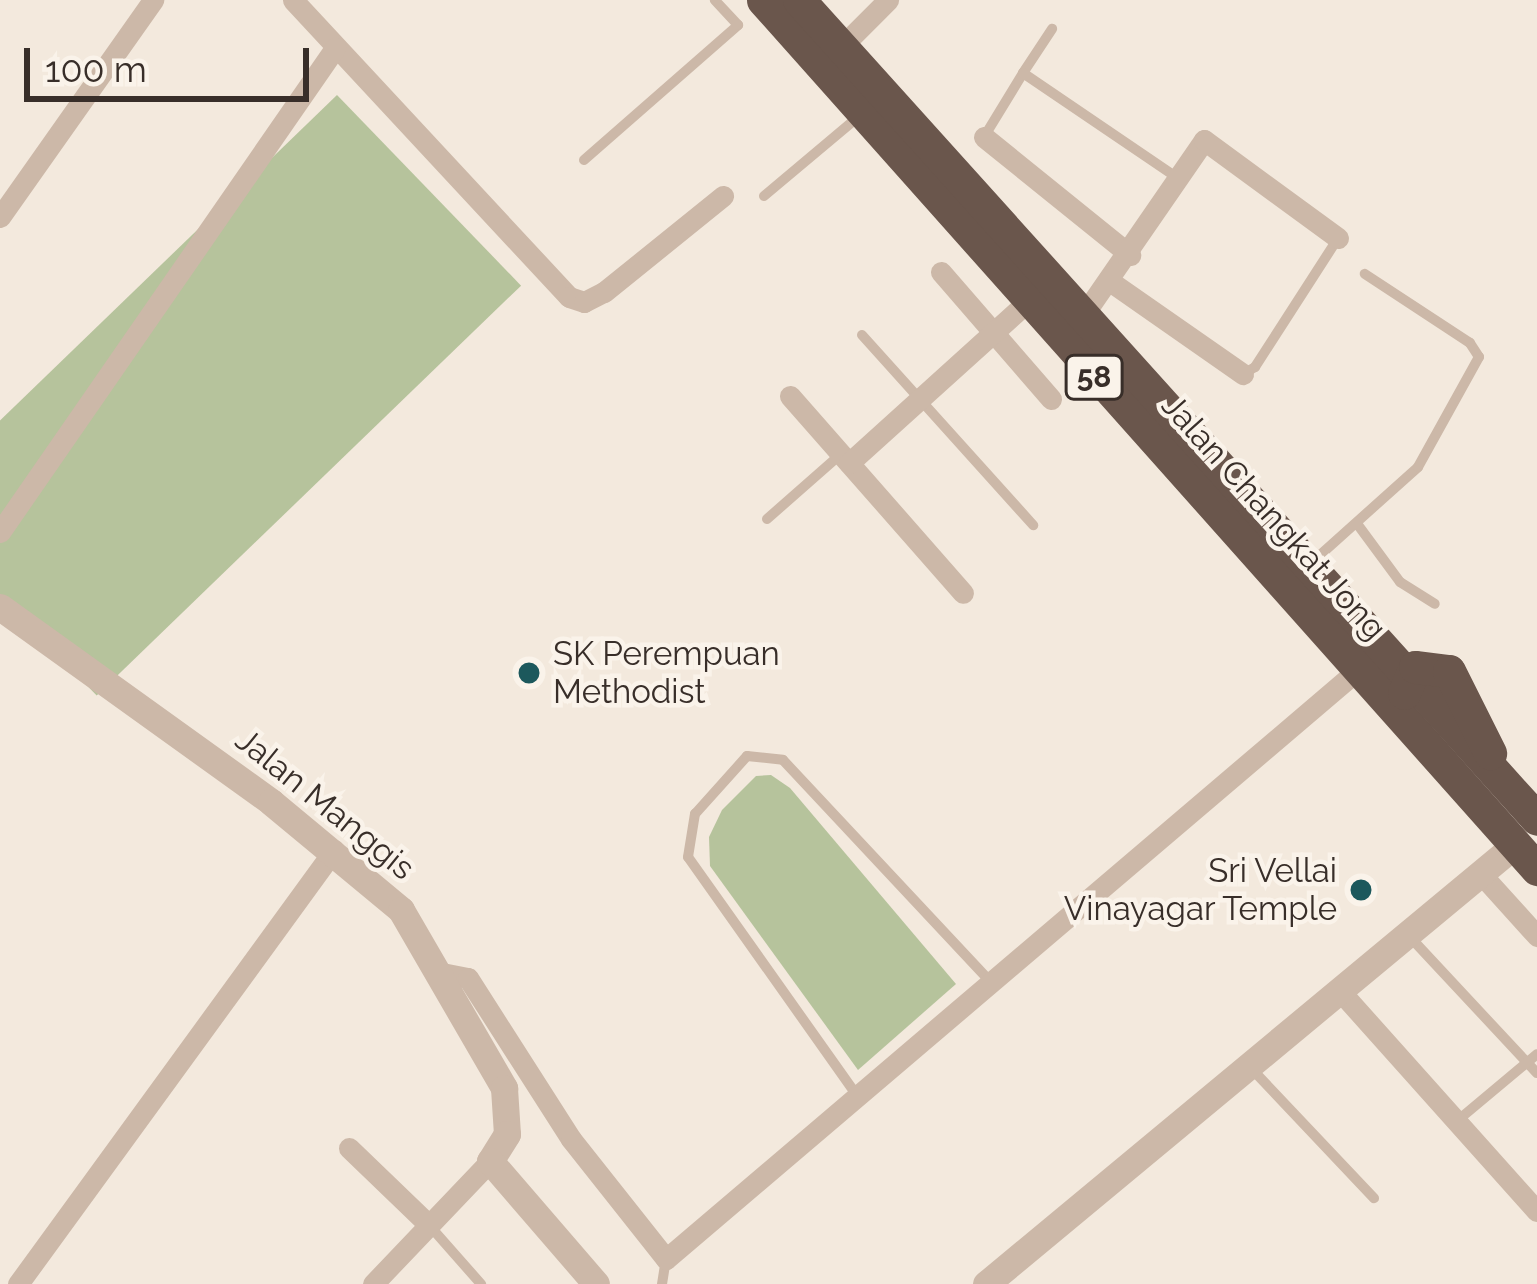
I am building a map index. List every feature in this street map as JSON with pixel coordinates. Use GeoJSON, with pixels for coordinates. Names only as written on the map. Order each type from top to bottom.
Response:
{"type":"FeatureCollection","features":[{"type":"Feature","properties":{"kind":"highway","name":"Jalan Changkat Jong"},"geometry":{"type":"LineString","coordinates":[[763,0],[830,57],[1082,317],[1407,676]]}},
{"type":"Feature","properties":{"kind":"highway","name":"Jalan Changkat Jong"},"geometry":{"type":"LineString","coordinates":[[800,0],[860,115],[1431,748],[1530,827]]}},
{"type":"Feature","properties":{"kind":"highway"},"geometry":{"type":"LineString","coordinates":[[1431,748],[1406,702],[1407,676],[1425,663],[1449,671],[1530,827]]}},
{"type":"Feature","properties":{"kind":"street"},"geometry":{"type":"LineString","coordinates":[[0,218],[153,0]]}},
{"type":"Feature","properties":{"kind":"street"},"geometry":{"type":"LineString","coordinates":[[293,0],[569,297],[584,302],[604,292],[723,196]]}},
{"type":"Feature","properties":{"kind":"street"},"geometry":{"type":"LineString","coordinates":[[830,57],[888,0]]}},
{"type":"Feature","properties":{"kind":"street"},"geometry":{"type":"LineString","coordinates":[[0,532],[335,48]]}},
{"type":"Feature","properties":{"kind":"street"},"geometry":{"type":"LineString","coordinates":[[984,137],[1130,255]]}},
{"type":"Feature","properties":{"kind":"street"},"geometry":{"type":"LineString","coordinates":[[1082,317],[1130,255],[1204,140],[1338,238]]}},
{"type":"Feature","properties":{"kind":"street"},"geometry":{"type":"LineString","coordinates":[[941,272],[1051,399]]}},
{"type":"Feature","properties":{"kind":"street"},"geometry":{"type":"LineString","coordinates":[[1111,282],[1243,374]]}},
{"type":"Feature","properties":{"kind":"street"},"geometry":{"type":"LineString","coordinates":[[845,459],[1027,302]]}},
{"type":"Feature","properties":{"kind":"street"},"geometry":{"type":"LineString","coordinates":[[790,396],[963,593]]}},
{"type":"Feature","properties":{"kind":"street","name":"Jalan Manggis"},"geometry":{"type":"LineString","coordinates":[[0,607],[334,850],[401,910],[504,1088],[507,1134],[490,1161]]}},
{"type":"Feature","properties":{"kind":"street"},"geometry":{"type":"LineString","coordinates":[[442,974],[458,970],[468,978],[572,1139],[666,1258],[1359,669]]}},
{"type":"Feature","properties":{"kind":"street"},"geometry":{"type":"LineString","coordinates":[[986,1284],[1480,874],[1530,827]]}},
{"type":"Feature","properties":{"kind":"street"},"geometry":{"type":"LineString","coordinates":[[18,1284],[334,850]]}},
{"type":"Feature","properties":{"kind":"street"},"geometry":{"type":"LineString","coordinates":[[1480,874],[1537,936]]}},
{"type":"Feature","properties":{"kind":"street"},"geometry":{"type":"LineString","coordinates":[[1340,991],[1537,1211]]}},
{"type":"Feature","properties":{"kind":"street"},"geometry":{"type":"LineString","coordinates":[[350,1148],[429,1225]]}},
{"type":"Feature","properties":{"kind":"street"},"geometry":{"type":"LineString","coordinates":[[373,1284],[490,1161],[596,1284]]}},
{"type":"Feature","properties":{"kind":"lane"},"geometry":{"type":"LineString","coordinates":[[584,160],[738,26],[715,0]]}},
{"type":"Feature","properties":{"kind":"lane"},"geometry":{"type":"LineString","coordinates":[[984,137],[1052,29]]}},
{"type":"Feature","properties":{"kind":"lane"},"geometry":{"type":"LineString","coordinates":[[1024,73],[1179,179]]}},
{"type":"Feature","properties":{"kind":"lane"},"geometry":{"type":"LineString","coordinates":[[764,196],[860,115]]}},
{"type":"Feature","properties":{"kind":"lane"},"geometry":{"type":"LineString","coordinates":[[1243,374],[1256,367],[1338,238]]}},
{"type":"Feature","properties":{"kind":"lane"},"geometry":{"type":"LineString","coordinates":[[1307,566],[1418,467],[1479,357],[1470,343],[1365,274]]}},
{"type":"Feature","properties":{"kind":"lane"},"geometry":{"type":"LineString","coordinates":[[862,334],[1034,525]]}},
{"type":"Feature","properties":{"kind":"lane"},"geometry":{"type":"LineString","coordinates":[[767,519],[845,459]]}},
{"type":"Feature","properties":{"kind":"lane"},"geometry":{"type":"LineString","coordinates":[[1358,525],[1400,582],[1435,604]]}},
{"type":"Feature","properties":{"kind":"lane"},"geometry":{"type":"LineString","coordinates":[[858,1097],[688,857],[695,814],[747,756],[783,760],[993,983]]}},
{"type":"Feature","properties":{"kind":"lane"},"geometry":{"type":"LineString","coordinates":[[1408,934],[1532,1058],[1537,1073]]}},
{"type":"Feature","properties":{"kind":"lane"},"geometry":{"type":"LineString","coordinates":[[1457,1122],[1532,1058]]}},
{"type":"Feature","properties":{"kind":"lane"},"geometry":{"type":"LineString","coordinates":[[1249,1066],[1374,1198]]}},
{"type":"Feature","properties":{"kind":"lane"},"geometry":{"type":"LineString","coordinates":[[429,1225],[481,1284]]}},
{"type":"Feature","properties":{"kind":"lane"},"geometry":{"type":"LineString","coordinates":[[662,1284],[666,1258]]}},
{"type":"Feature","properties":{"kind":"green space"},"geometry":{"type":"Polygon","coordinates":[[[337,95],[521,286],[97,695],[0,595],[0,420],[337,95]]]}},
{"type":"Feature","properties":{"kind":"green space"},"geometry":{"type":"Polygon","coordinates":[[[771,775],[790,788],[956,984],[858,1070],[710,866],[709,837],[722,810],[756,776],[771,775]]]}},
{"type":"Feature","properties":{"kind":"place","name":"SK Perempuan Methodist"},"geometry":{"type":"Point","coordinates":[529,673]}},
{"type":"Feature","properties":{"kind":"place","name":"Sri Vellai Vinayagar Temple"},"geometry":{"type":"Point","coordinates":[1361,890]}}]}
